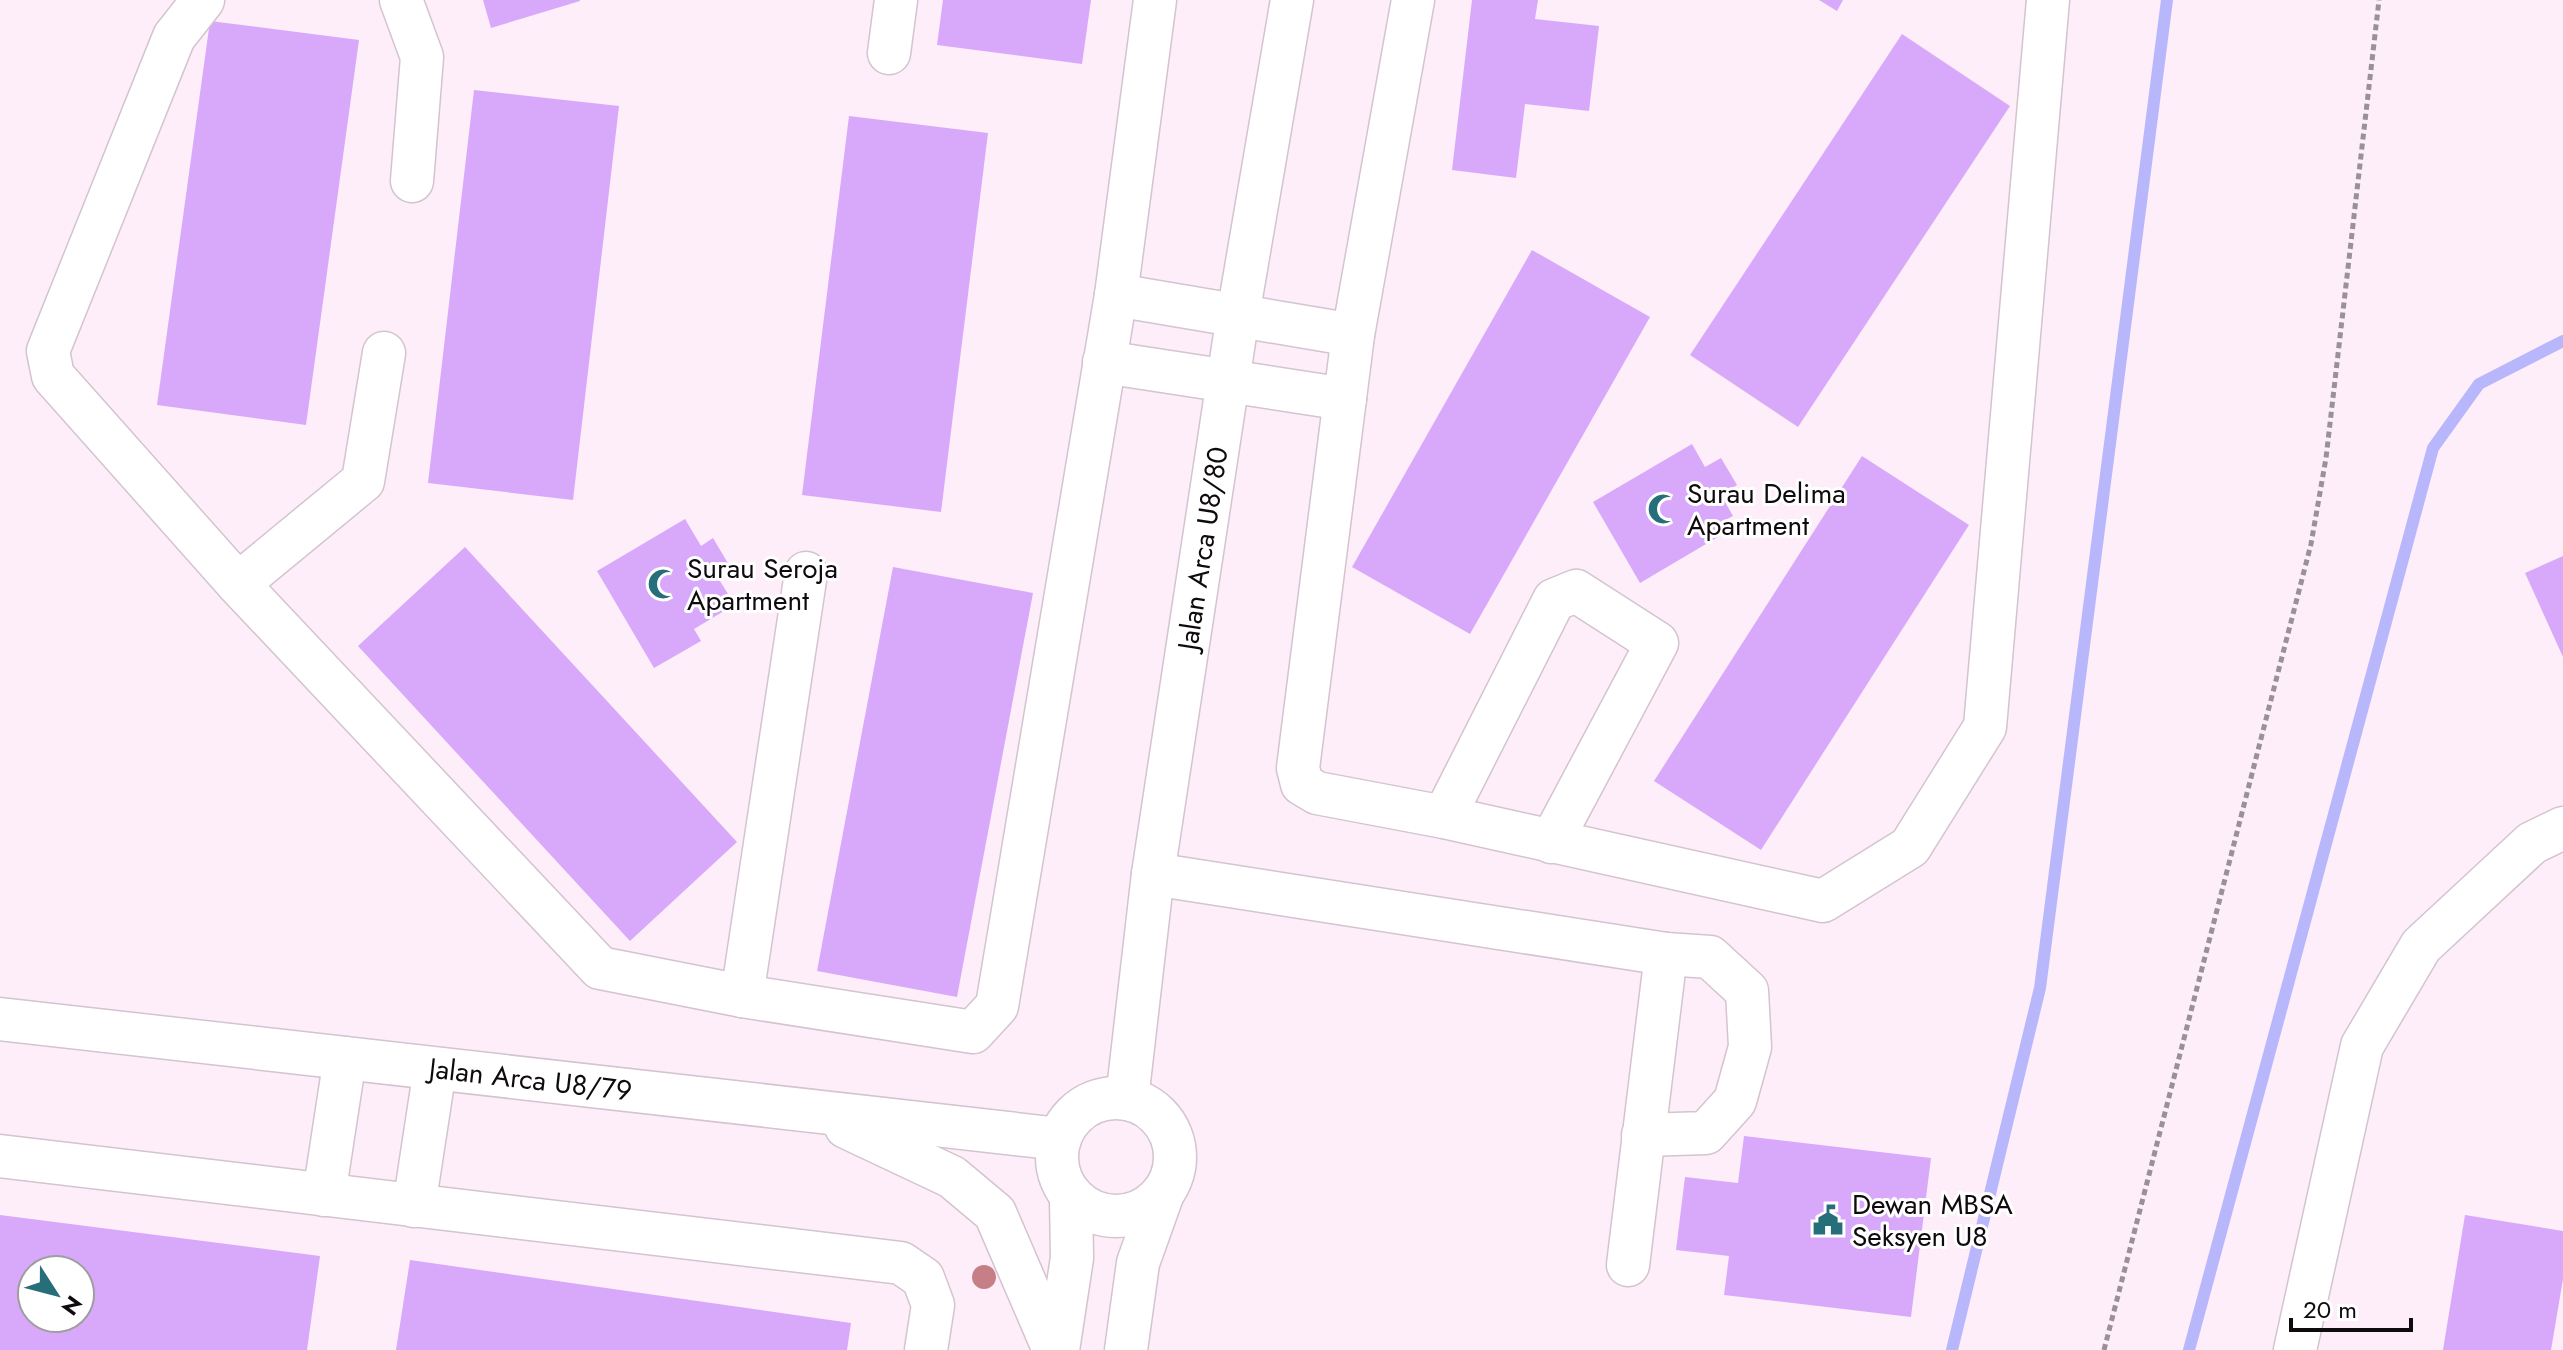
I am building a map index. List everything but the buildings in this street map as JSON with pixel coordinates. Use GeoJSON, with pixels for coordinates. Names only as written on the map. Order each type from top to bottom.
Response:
{"type":"FeatureCollection","features":[{"type":"Feature","properties":{"kind":"street"},"geometry":{"type":"LineString","coordinates":[[203,0],[174,37],[48,351],[53,376],[238,584],[600,968],[742,996],[973,1032],[997,1006],[1116,295],[1155,0]]}},
{"type":"Feature","properties":{"kind":"street"},"geometry":{"type":"LineString","coordinates":[[401,0],[422,57],[412,181]]}},
{"type":"Feature","properties":{"kind":"street"},"geometry":{"type":"LineString","coordinates":[[889,53],[896,0]]}},
{"type":"Feature","properties":{"kind":"street","name":"Jalan Arca U8/80"},"geometry":{"type":"LineString","coordinates":[[1127,1099],[1153,874],[1238,315],[1292,0]]}},
{"type":"Feature","properties":{"kind":"street"},"geometry":{"type":"LineString","coordinates":[[1413,0],[1353,335],[1298,768],[1302,784],[1317,793],[1444,817],[1823,901],[1910,847],[1985,727],[2048,0]]}},
{"type":"Feature","properties":{"kind":"street"},"geometry":{"type":"LineString","coordinates":[[1116,295],[1353,335]]}},
{"type":"Feature","properties":{"kind":"street"},"geometry":{"type":"LineString","coordinates":[[238,584],[363,481],[384,353]]}},
{"type":"Feature","properties":{"kind":"street"},"geometry":{"type":"LineString","coordinates":[[1104,362],[1345,399]]}},
{"type":"Feature","properties":{"kind":"street"},"geometry":{"type":"LineString","coordinates":[[742,996],[806,573]]}},
{"type":"Feature","properties":{"kind":"street"},"geometry":{"type":"LineString","coordinates":[[1444,817],[1554,600],[1576,591],[1657,643],[1551,842]]}},
{"type":"Feature","properties":{"kind":"street"},"geometry":{"type":"LineString","coordinates":[[2295,1350],[2362,1046],[2421,946],[2532,843],[2563,828]]}},
{"type":"Feature","properties":{"kind":"street"},"geometry":{"type":"LineString","coordinates":[[1153,874],[1666,954],[1710,957],[1747,991],[1750,1047],[1735,1101],[1706,1133],[1643,1135]]}},
{"type":"Feature","properties":{"kind":"street"},"geometry":{"type":"LineString","coordinates":[[1628,1265],[1666,954]]}},
{"type":"Feature","properties":{"kind":"street","name":"Jalan Arca U8/79"},"geometry":{"type":"LineString","coordinates":[[0,1019],[1060,1139]]}},
{"type":"Feature","properties":{"kind":"street"},"geometry":{"type":"LineString","coordinates":[[324,1195],[345,1058]]}},
{"type":"Feature","properties":{"kind":"street"},"geometry":{"type":"LineString","coordinates":[[414,1206],[435,1069]]}},
{"type":"Feature","properties":{"kind":"street"},"geometry":{"type":"LineString","coordinates":[[1126,1350],[1138,1263],[1163,1193],[1174,1172],[1175,1147],[1166,1125],[1149,1108],[1127,1099],[1105,1099],[1086,1106],[1070,1120],[1060,1139],[1057,1159],[1061,1179],[1071,1197],[1092,1211],[1118,1217],[1142,1210],[1163,1193]]}},
{"type":"Feature","properties":{"kind":"street"},"geometry":{"type":"LineString","coordinates":[[814,1111],[952,1177],[995,1213],[1056,1350]]}},
{"type":"Feature","properties":{"kind":"street"},"geometry":{"type":"LineString","coordinates":[[0,1156],[901,1263],[923,1278],[933,1305],[926,1350]]}},
{"type":"Feature","properties":{"kind":"street"},"geometry":{"type":"LineString","coordinates":[[1056,1350],[1072,1258],[1071,1197]]}},
{"type":"Feature","properties":{"kind":"path"},"geometry":{"type":"LineString","coordinates":[[2104,1350],[2311,544],[2326,458],[2379,0]]}},
{"type":"Feature","properties":{"kind":"waterway"},"geometry":{"type":"LineString","coordinates":[[1952,1350],[2040,988],[2167,0]]}},
{"type":"Feature","properties":{"kind":"waterway"},"geometry":{"type":"LineString","coordinates":[[2189,1350],[2433,448],[2479,384],[2563,341]]}},
{"type":"Feature","properties":{"kind":"place","name":"Surau Delima Apartment"},"geometry":{"type":"Point","coordinates":[1663,509]}},
{"type":"Feature","properties":{"kind":"place","name":"Surau Seroja Apartment"},"geometry":{"type":"Point","coordinates":[663,584]}},
{"type":"Feature","properties":{"kind":"place","name":"Dewan MBSA Seksyen U8"},"geometry":{"type":"Point","coordinates":[1828,1220]}}]}
